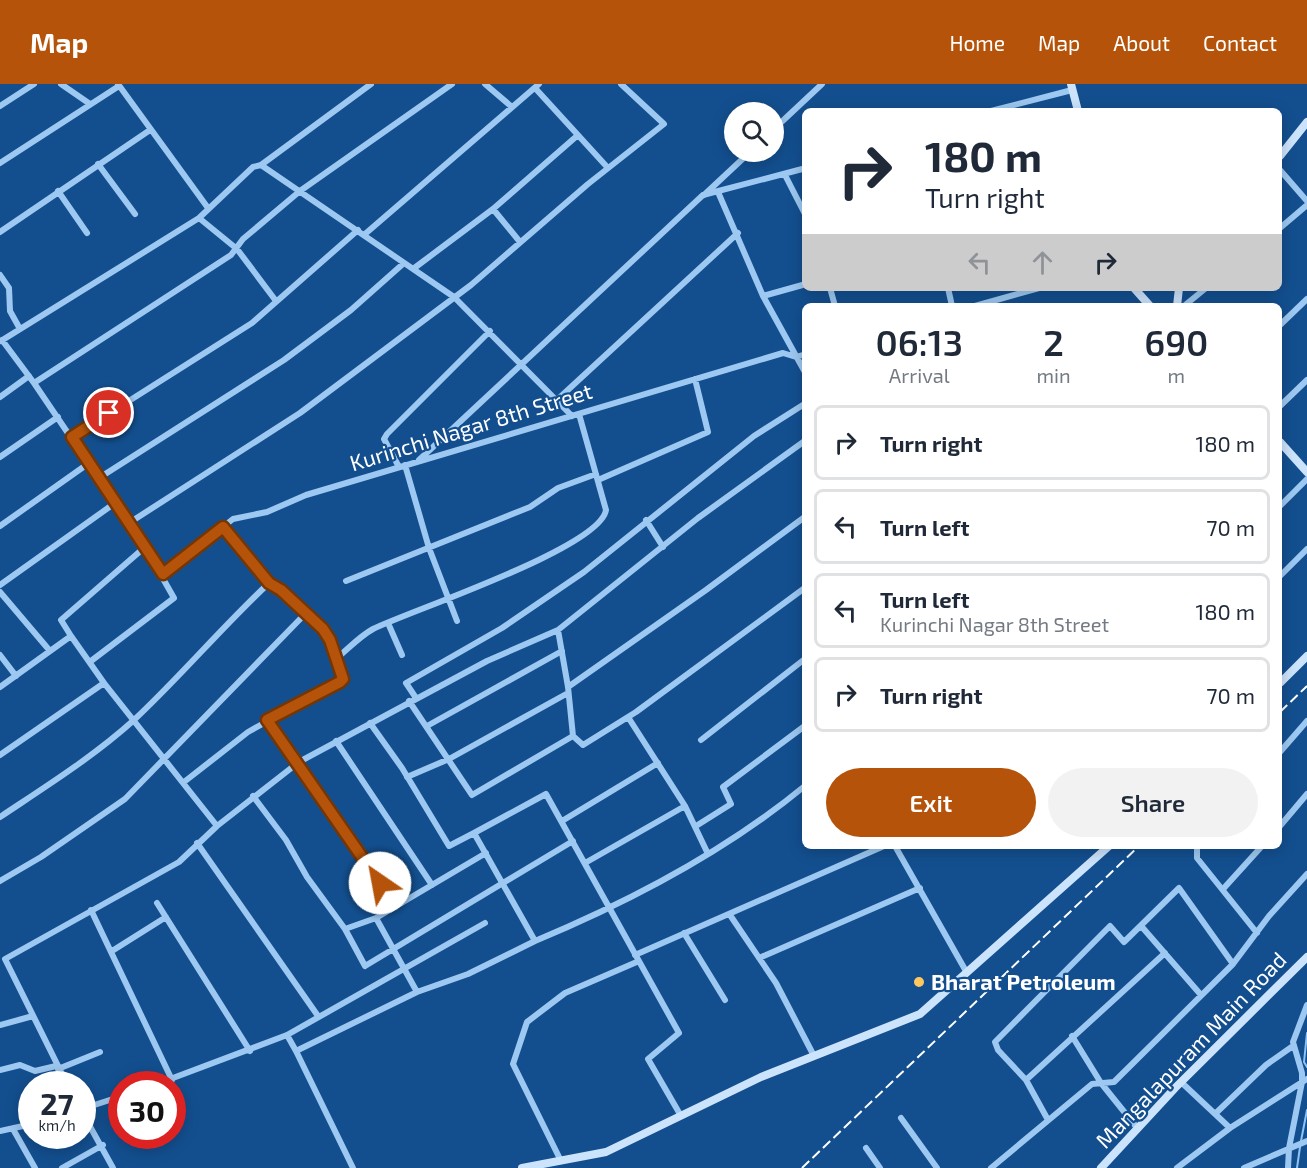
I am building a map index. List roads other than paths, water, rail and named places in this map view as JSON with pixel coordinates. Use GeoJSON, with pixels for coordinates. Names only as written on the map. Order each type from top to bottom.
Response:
{"type":"FeatureCollection","features":[{"type":"Feature","properties":{"kind":"street"},"geometry":{"type":"LineString","coordinates":[[0,106],[34,84]]}},
{"type":"Feature","properties":{"kind":"street"},"geometry":{"type":"LineString","coordinates":[[61,84],[90,104]]}},
{"type":"Feature","properties":{"kind":"street"},"geometry":{"type":"LineString","coordinates":[[91,661],[174,598],[163,574],[72,437],[1,341],[199,218],[253,167],[261,165],[371,84]]}},
{"type":"Feature","properties":{"kind":"street"},"geometry":{"type":"LineString","coordinates":[[34,383],[152,308],[237,249],[243,239],[300,191],[452,84]]}},
{"type":"Feature","properties":{"kind":"street"},"geometry":{"type":"LineString","coordinates":[[484,84],[512,107]]}},
{"type":"Feature","properties":{"kind":"street"},"geometry":{"type":"LineString","coordinates":[[129,523],[300,413],[471,285],[608,168],[664,124],[621,84]]}},
{"type":"Feature","properties":{"kind":"street"},"geometry":{"type":"LineString","coordinates":[[784,120],[822,84]]}},
{"type":"Feature","properties":{"kind":"street"},"geometry":{"type":"LineString","coordinates":[[0,163],[118,85],[208,208]]}},
{"type":"Feature","properties":{"kind":"street"},"geometry":{"type":"LineString","coordinates":[[365,234],[537,86],[608,168]]}},
{"type":"Feature","properties":{"kind":"street"},"geometry":{"type":"LineString","coordinates":[[1013,108],[1072,87],[1077,108]]}},
{"type":"Feature","properties":{"kind":"street"},"geometry":{"type":"LineString","coordinates":[[1282,153],[1307,122]]}},
{"type":"Feature","properties":{"kind":"street"},"geometry":{"type":"LineString","coordinates":[[0,232],[57,191],[150,130]]}},
{"type":"Feature","properties":{"kind":"street"},"geometry":{"type":"LineString","coordinates":[[413,269],[493,209],[578,135]]}},
{"type":"Feature","properties":{"kind":"street"},"geometry":{"type":"LineString","coordinates":[[417,462],[522,367],[739,162]]}},
{"type":"Feature","properties":{"kind":"street"},"geometry":{"type":"LineString","coordinates":[[98,164],[135,214]]}},
{"type":"Feature","properties":{"kind":"street"},"geometry":{"type":"LineString","coordinates":[[261,165],[454,297],[490,331],[522,367],[576,415],[597,477],[605,515],[564,549],[370,630],[337,658]]}},
{"type":"Feature","properties":{"kind":"street"},"geometry":{"type":"LineString","coordinates":[[703,195],[802,169]]}},
{"type":"Feature","properties":{"kind":"street"},"geometry":{"type":"LineString","coordinates":[[1282,172],[1307,203],[1282,226]]}},
{"type":"Feature","properties":{"kind":"street"},"geometry":{"type":"LineString","coordinates":[[785,175],[802,208]]}},
{"type":"Feature","properties":{"kind":"street"},"geometry":{"type":"LineString","coordinates":[[57,191],[87,232]]}},
{"type":"Feature","properties":{"kind":"street"},"geometry":{"type":"LineString","coordinates":[[718,192],[738,233],[763,296],[802,367]]}},
{"type":"Feature","properties":{"kind":"street"},"geometry":{"type":"LineString","coordinates":[[493,209],[520,242]]}},
{"type":"Feature","properties":{"kind":"street"},"geometry":{"type":"LineString","coordinates":[[199,218],[237,249],[276,301]]}},
{"type":"Feature","properties":{"kind":"street"},"geometry":{"type":"LineString","coordinates":[[72,437],[252,322],[358,230]]}},
{"type":"Feature","properties":{"kind":"street"},"geometry":{"type":"LineString","coordinates":[[557,400],[738,233]]}},
{"type":"Feature","properties":{"kind":"street"},"geometry":{"type":"LineString","coordinates":[[99,478],[284,360],[351,310],[404,263]]}},
{"type":"Feature","properties":{"kind":"street"},"geometry":{"type":"LineString","coordinates":[[0,275],[9,288],[10,311],[20,329]]}},
{"type":"Feature","properties":{"kind":"street"},"geometry":{"type":"LineString","coordinates":[[763,296],[802,285]]}},
{"type":"Feature","properties":{"kind":"street"},"geometry":{"type":"LineString","coordinates":[[986,303],[1028,291]]}},
{"type":"Feature","properties":{"kind":"street"},"geometry":{"type":"LineString","coordinates":[[1137,291],[1147,303]]}},
{"type":"Feature","properties":{"kind":"street"},"geometry":{"type":"LineString","coordinates":[[1188,303],[1202,291]]}},
{"type":"Feature","properties":{"kind":"street"},"geometry":{"type":"LineString","coordinates":[[1282,323],[1307,299]]}},
{"type":"Feature","properties":{"kind":"street"},"geometry":{"type":"LineString","coordinates":[[457,621],[429,548],[402,466],[384,439],[490,331]]}},
{"type":"Feature","properties":{"kind":"street","name":"Kurinchi Nagar 8th Street"},"geometry":{"type":"LineString","coordinates":[[163,574],[233,519],[267,512],[306,495],[783,353],[796,357],[802,355]]}},
{"type":"Feature","properties":{"kind":"street"},"geometry":{"type":"LineString","coordinates":[[0,397],[29,376]]}},
{"type":"Feature","properties":{"kind":"street"},"geometry":{"type":"LineString","coordinates":[[346,581],[530,507],[558,488],[597,477],[708,432],[695,379]]}},
{"type":"Feature","properties":{"kind":"street"},"geometry":{"type":"LineString","coordinates":[[1282,404],[1307,380]]}},
{"type":"Feature","properties":{"kind":"street"},"geometry":{"type":"LineString","coordinates":[[416,698],[406,683],[502,628],[584,572],[646,520],[754,436],[802,406]]}},
{"type":"Feature","properties":{"kind":"street"},"geometry":{"type":"LineString","coordinates":[[0,457],[58,417]]}},
{"type":"Feature","properties":{"kind":"street"},"geometry":{"type":"LineString","coordinates":[[59,1071],[33,1016],[2,961],[168,869],[253,796],[299,762],[487,661],[558,630],[698,518],[802,443]]}},
{"type":"Feature","properties":{"kind":"street"},"geometry":{"type":"LineString","coordinates":[[1282,444],[1307,472]]}},
{"type":"Feature","properties":{"kind":"street"},"geometry":{"type":"LineString","coordinates":[[0,526],[89,463]]}},
{"type":"Feature","properties":{"kind":"street"},"geometry":{"type":"LineString","coordinates":[[1282,504],[1307,479]]}},
{"type":"Feature","properties":{"kind":"street"},"geometry":{"type":"LineString","coordinates":[[0,585],[115,503]]}},
{"type":"Feature","properties":{"kind":"street"},"geometry":{"type":"LineString","coordinates":[[407,777],[449,759],[568,690],[802,519]]}},
{"type":"Feature","properties":{"kind":"street"},"geometry":{"type":"LineString","coordinates":[[646,520],[663,547]]}},
{"type":"Feature","properties":{"kind":"street"},"geometry":{"type":"LineString","coordinates":[[184,782],[248,732],[343,679],[337,658],[323,629],[304,614],[281,590],[269,583],[223,527]]}},
{"type":"Feature","properties":{"kind":"street"},"geometry":{"type":"LineString","coordinates":[[145,547],[61,620],[104,683],[217,826]]}},
{"type":"Feature","properties":{"kind":"street"},"geometry":{"type":"LineString","coordinates":[[1282,574],[1307,549]]}},
{"type":"Feature","properties":{"kind":"street"},"geometry":{"type":"LineString","coordinates":[[0,817],[97,750],[134,720],[218,632],[269,583]]}},
{"type":"Feature","properties":{"kind":"street"},"geometry":{"type":"LineString","coordinates":[[558,630],[573,736],[583,745],[628,717],[802,590]]}},
{"type":"Feature","properties":{"kind":"street"},"geometry":{"type":"LineString","coordinates":[[0,592],[50,651]]}},
{"type":"Feature","properties":{"kind":"street"},"geometry":{"type":"LineString","coordinates":[[0,881],[125,799],[304,614]]}},
{"type":"Feature","properties":{"kind":"street"},"geometry":{"type":"LineString","coordinates":[[388,623],[402,655]]}},
{"type":"Feature","properties":{"kind":"street"},"geometry":{"type":"LineString","coordinates":[[0,687],[71,636]]}},
{"type":"Feature","properties":{"kind":"street"},"geometry":{"type":"LineString","coordinates":[[427,726],[562,651]]}},
{"type":"Feature","properties":{"kind":"street"},"geometry":{"type":"LineString","coordinates":[[0,656],[16,676]]}},
{"type":"Feature","properties":{"kind":"street"},"geometry":{"type":"LineString","coordinates":[[1282,677],[1307,656]]}},
{"type":"Feature","properties":{"kind":"street"},"geometry":{"type":"LineString","coordinates":[[701,740],[802,661]]}},
{"type":"Feature","properties":{"kind":"street"},"geometry":{"type":"LineString","coordinates":[[0,755],[104,683]]}},
{"type":"Feature","properties":{"kind":"street"},"geometry":{"type":"LineString","coordinates":[[409,701],[472,795],[573,736]]}},
{"type":"Feature","properties":{"kind":"street"},"geometry":{"type":"LineString","coordinates":[[628,717],[685,806],[708,854]]}},
{"type":"Feature","properties":{"kind":"street"},"geometry":{"type":"LineString","coordinates":[[267,720],[299,762],[395,906]]}},
{"type":"Feature","properties":{"kind":"street"},"geometry":{"type":"LineString","coordinates":[[1282,750],[1307,722]]}},
{"type":"Feature","properties":{"kind":"street"},"geometry":{"type":"LineString","coordinates":[[370,723],[407,777],[449,846],[546,794],[680,1033],[648,1059],[681,1116]]}},
{"type":"Feature","properties":{"kind":"street"},"geometry":{"type":"LineString","coordinates":[[696,826],[731,804],[723,787],[802,728]]}},
{"type":"Feature","properties":{"kind":"street"},"geometry":{"type":"LineString","coordinates":[[336,741],[432,885]]}},
{"type":"Feature","properties":{"kind":"street"},"geometry":{"type":"LineString","coordinates":[[562,821],[658,763]]}},
{"type":"Feature","properties":{"kind":"street"},"geometry":{"type":"LineString","coordinates":[[296,1051],[417,992],[468,974],[610,910],[749,830],[802,788]]}},
{"type":"Feature","properties":{"kind":"street"},"geometry":{"type":"LineString","coordinates":[[1282,824],[1307,794]]}},
{"type":"Feature","properties":{"kind":"street"},"geometry":{"type":"LineString","coordinates":[[253,796],[286,840],[307,877],[345,929],[365,966],[573,841]]}},
{"type":"Feature","properties":{"kind":"street"},"geometry":{"type":"LineString","coordinates":[[585,863],[685,806]]}},
{"type":"Feature","properties":{"kind":"street"},"geometry":{"type":"LineString","coordinates":[[474,833],[535,942]]}},
{"type":"Feature","properties":{"kind":"street"},"geometry":{"type":"LineString","coordinates":[[197,843],[318,1016]]}},
{"type":"Feature","properties":{"kind":"street"},"geometry":{"type":"LineString","coordinates":[[561,1161],[513,1064],[527,1022],[565,993],[684,933],[730,915],[877,849]]}},
{"type":"Feature","properties":{"kind":"street"},"geometry":{"type":"LineString","coordinates":[[898,849],[967,973]]}},
{"type":"Feature","properties":{"kind":"street"},"geometry":{"type":"LineString","coordinates":[[522,1168],[606,1152],[761,1077],[920,1014],[1106,849]]}},
{"type":"Feature","properties":{"kind":"street"},"geometry":{"type":"LineString","coordinates":[[1197,849],[1197,858],[1224,888],[1257,933]]}},
{"type":"Feature","properties":{"kind":"street"},"geometry":{"type":"LineString","coordinates":[[1224,888],[1259,849]]}},
{"type":"Feature","properties":{"kind":"street"},"geometry":{"type":"LineString","coordinates":[[345,929],[376,918],[486,853]]}},
{"type":"Feature","properties":{"kind":"street"},"geometry":{"type":"LineString","coordinates":[[991,1168],[1092,1084],[1113,1082],[1233,964],[1269,916],[1307,874]]}},
{"type":"Feature","properties":{"kind":"street"},"geometry":{"type":"LineString","coordinates":[[759,958],[920,888]]}},
{"type":"Feature","properties":{"kind":"street"},"geometry":{"type":"LineString","coordinates":[[1048,1120],[1026,1080],[998,1050],[995,1042],[1110,926],[1124,942],[1142,927],[1179,888],[1233,964]]}},
{"type":"Feature","properties":{"kind":"street"},"geometry":{"type":"LineString","coordinates":[[157,903],[250,1051]]}},
{"type":"Feature","properties":{"kind":"street"},"geometry":{"type":"LineString","coordinates":[[91,910],[168,1071]]}},
{"type":"Feature","properties":{"kind":"street"},"geometry":{"type":"LineString","coordinates":[[730,915],[776,983],[814,1056]]}},
{"type":"Feature","properties":{"kind":"street"},"geometry":{"type":"LineString","coordinates":[[112,951],[166,917]]}},
{"type":"Feature","properties":{"kind":"street"},"geometry":{"type":"LineString","coordinates":[[376,918],[417,992]]}},
{"type":"Feature","properties":{"kind":"street"},"geometry":{"type":"LineString","coordinates":[[186,1075],[287,1035],[485,923]]}},
{"type":"Feature","properties":{"kind":"street"},"geometry":{"type":"LineString","coordinates":[[1142,927],[1201,995]]}},
{"type":"Feature","properties":{"kind":"street"},"geometry":{"type":"LineString","coordinates":[[684,933],[725,1000]]}},
{"type":"Feature","properties":{"kind":"street"},"geometry":{"type":"LineString","coordinates":[[1026,1080],[1165,953]]}},
{"type":"Feature","properties":{"kind":"street","name":"Mangalapuram Main Road"},"geometry":{"type":"LineString","coordinates":[[1101,1168],[1181,1082],[1307,957]]}},
{"type":"Feature","properties":{"kind":"street"},"geometry":{"type":"LineString","coordinates":[[1288,1168],[1305,1081],[1293,1046],[1307,1005]]}},
{"type":"Feature","properties":{"kind":"street"},"geometry":{"type":"LineString","coordinates":[[0,1025],[33,1016]]}},
{"type":"Feature","properties":{"kind":"street"},"geometry":{"type":"LineString","coordinates":[[287,1035],[353,1168]]}},
{"type":"Feature","properties":{"kind":"street"},"geometry":{"type":"LineString","coordinates":[[1072,1036],[1101,1083],[1138,1129]]}},
{"type":"Feature","properties":{"kind":"street"},"geometry":{"type":"LineString","coordinates":[[1216,1113],[1279,1054],[1293,1046]]}},
{"type":"Feature","properties":{"kind":"street"},"geometry":{"type":"LineString","coordinates":[[0,1070],[20,1065],[35,1071],[57,1068],[100,1052]]}},
{"type":"Feature","properties":{"kind":"street"},"geometry":{"type":"LineString","coordinates":[[1177,1168],[1230,1128],[1305,1081]]}},
{"type":"Feature","properties":{"kind":"street"},"geometry":{"type":"LineString","coordinates":[[1181,1082],[1230,1128]]}},
{"type":"Feature","properties":{"kind":"street"},"geometry":{"type":"LineString","coordinates":[[901,1118],[937,1168]]}},
{"type":"Feature","properties":{"kind":"street"},"geometry":{"type":"LineString","coordinates":[[0,1131],[18,1128]]}},
{"type":"Feature","properties":{"kind":"street"},"geometry":{"type":"LineString","coordinates":[[13,1129],[35,1168]]}},
{"type":"Feature","properties":{"kind":"street"},"geometry":{"type":"LineString","coordinates":[[96,1134],[113,1168]]}},
{"type":"Feature","properties":{"kind":"street"},"geometry":{"type":"LineString","coordinates":[[1244,1168],[1306,1142]]}},
{"type":"Feature","properties":{"kind":"street"},"geometry":{"type":"LineString","coordinates":[[62,1168],[103,1145]]}},
{"type":"Feature","properties":{"kind":"street"},"geometry":{"type":"LineString","coordinates":[[866,1148],[880,1168]]}},
{"type":"Feature","properties":{"kind":"street"},"geometry":{"type":"LineString","coordinates":[[1260,1160],[1264,1168]]}},
{"type":"Feature","properties":{"kind":"waterway"},"geometry":{"type":"LineString","coordinates":[[1307,1033],[1304,1062],[1307,1067]]}},
{"type":"Feature","properties":{"kind":"waterway"},"geometry":{"type":"LineString","coordinates":[[1301,1141],[1307,1110]]}},
{"type":"Feature","properties":{"kind":"waterway"},"geometry":{"type":"LineString","coordinates":[[1297,1168],[1300,1147]]}},
{"type":"Feature","properties":{"kind":"railway"},"geometry":{"type":"LineString","coordinates":[[1282,710],[1307,686]]}},
{"type":"Feature","properties":{"kind":"railway"},"geometry":{"type":"LineString","coordinates":[[802,1168],[1136,849]]}},
{"type":"Feature","properties":{"kind":"place","name":"Bharat Petroleum"},"geometry":{"type":"Point","coordinates":[919,982]}}]}
